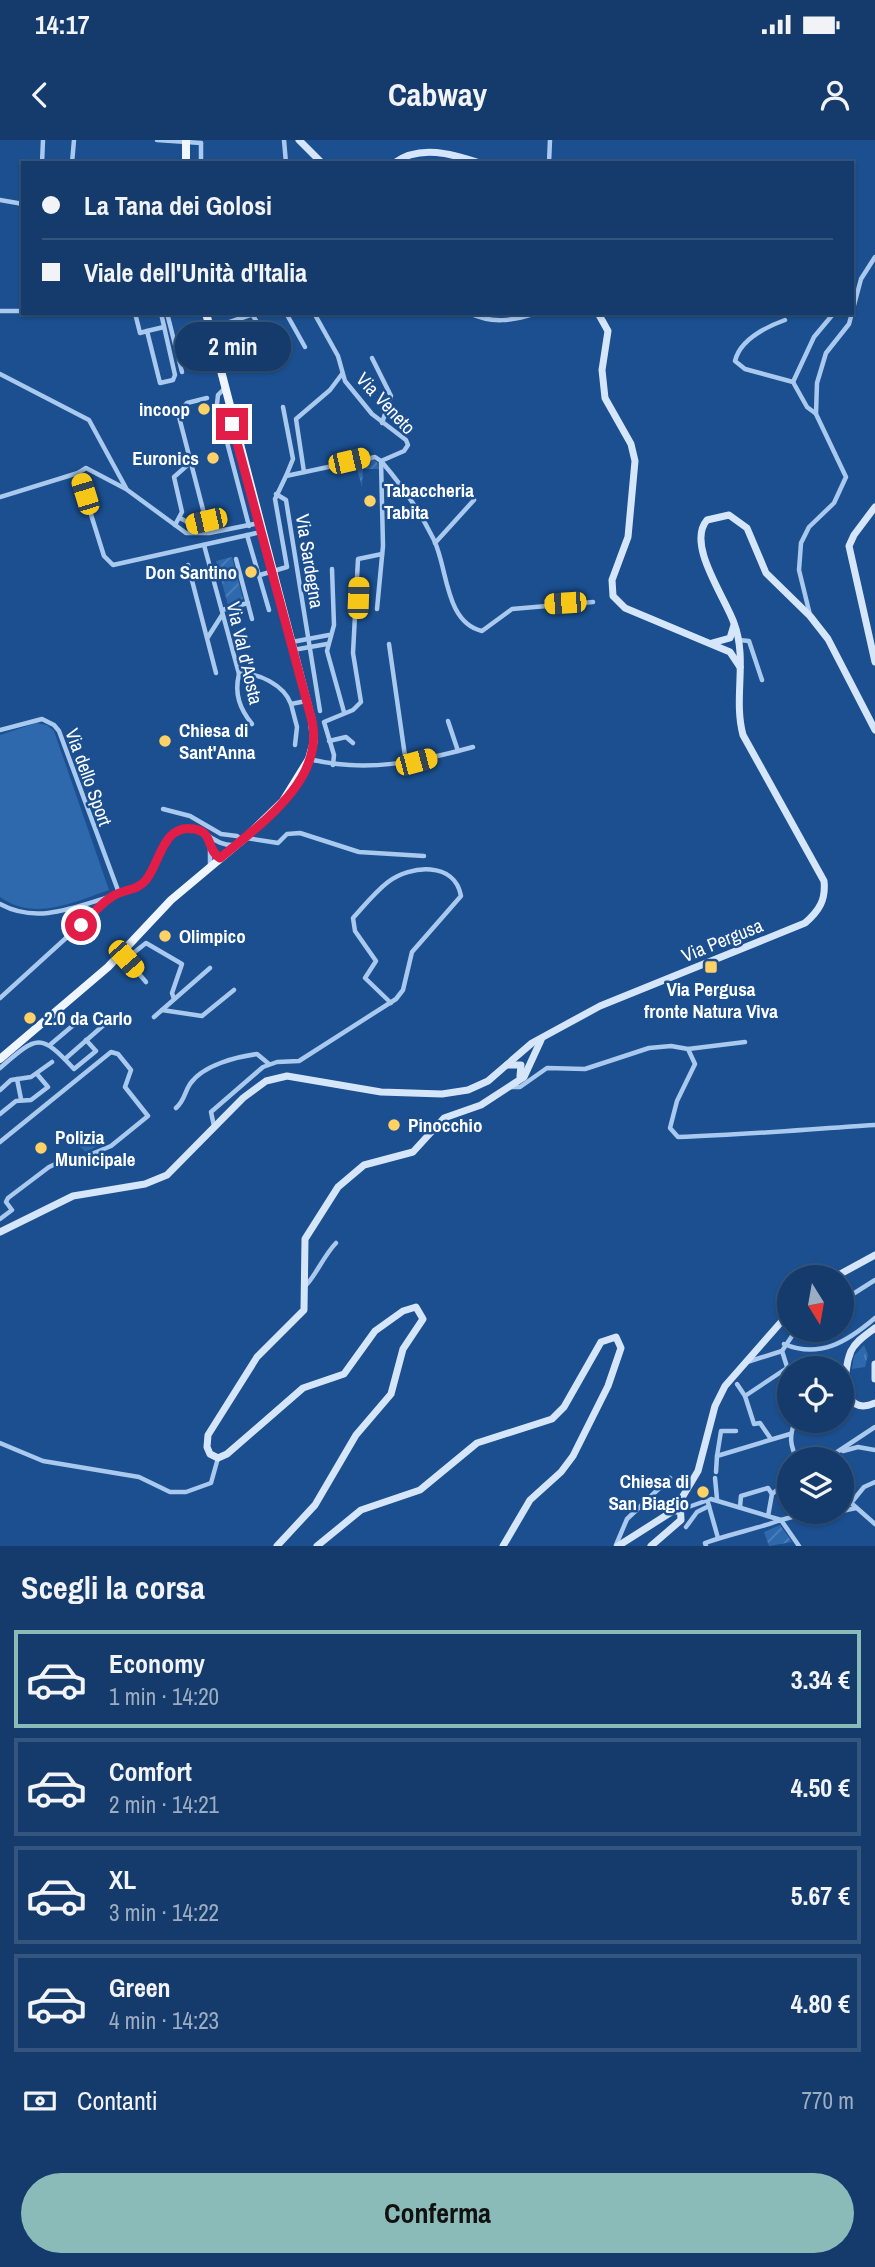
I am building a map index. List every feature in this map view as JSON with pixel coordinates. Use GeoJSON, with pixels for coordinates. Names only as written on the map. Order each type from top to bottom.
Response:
{"type":"FeatureCollection","features":[{"type":"Feature","properties":{"kind":"main road"},"geometry":{"type":"LineString","coordinates":[[185,141],[186,161]]}},
{"type":"Feature","properties":{"kind":"main road"},"geometry":{"type":"LineString","coordinates":[[0,1059],[124,957],[171,900],[210,867],[219,855],[242,841],[289,794],[309,759],[314,735],[307,701],[256,527],[206,315]]}},
{"type":"Feature","properties":{"kind":"street"},"geometry":{"type":"LineString","coordinates":[[42,161],[43,140]]}},
{"type":"Feature","properties":{"kind":"street"},"geometry":{"type":"LineString","coordinates":[[72,161],[74,140]]}},
{"type":"Feature","properties":{"kind":"street"},"geometry":{"type":"LineString","coordinates":[[156,140],[201,141],[201,161]]}},
{"type":"Feature","properties":{"kind":"street"},"geometry":{"type":"LineString","coordinates":[[284,140],[286,161]]}},
{"type":"Feature","properties":{"kind":"street"},"geometry":{"type":"LineString","coordinates":[[299,140],[320,161]]}},
{"type":"Feature","properties":{"kind":"street"},"geometry":{"type":"LineString","coordinates":[[549,161],[550,140]]}},
{"type":"Feature","properties":{"kind":"street"},"geometry":{"type":"LineString","coordinates":[[398,161],[408,155],[435,152],[472,161]]}},
{"type":"Feature","properties":{"kind":"street"},"geometry":{"type":"LineString","coordinates":[[0,200],[21,204]]}},
{"type":"Feature","properties":{"kind":"street"},"geometry":{"type":"LineString","coordinates":[[854,305],[861,279],[875,257]]}},
{"type":"Feature","properties":{"kind":"street"},"geometry":{"type":"LineString","coordinates":[[869,269],[875,265]]}},
{"type":"Feature","properties":{"kind":"street"},"geometry":{"type":"LineString","coordinates":[[0,311],[21,312]]}},
{"type":"Feature","properties":{"kind":"street"},"geometry":{"type":"LineString","coordinates":[[136,315],[140,333],[164,327]]}},
{"type":"Feature","properties":{"kind":"street"},"geometry":{"type":"LineString","coordinates":[[147,331],[160,383],[173,380],[175,375],[161,315]]}},
{"type":"Feature","properties":{"kind":"street"},"geometry":{"type":"LineString","coordinates":[[168,315],[182,372]]}},
{"type":"Feature","properties":{"kind":"street"},"geometry":{"type":"LineString","coordinates":[[208,323],[239,321],[249,315]]}},
{"type":"Feature","properties":{"kind":"street"},"geometry":{"type":"LineString","coordinates":[[252,315],[278,357]]}},
{"type":"Feature","properties":{"kind":"street"},"geometry":{"type":"LineString","coordinates":[[287,315],[305,347]]}},
{"type":"Feature","properties":{"kind":"street","name":"Via Veneto"},"geometry":{"type":"LineString","coordinates":[[315,315],[338,356],[342,374],[383,423],[408,444],[404,451],[381,461]]}},
{"type":"Feature","properties":{"kind":"street"},"geometry":{"type":"LineString","coordinates":[[474,315],[487,320],[505,321],[528,315]]}},
{"type":"Feature","properties":{"kind":"street"},"geometry":{"type":"LineString","coordinates":[[599,315],[608,331],[603,386],[608,405],[631,443],[635,461],[629,530],[612,580],[613,596],[625,608],[704,642],[724,646],[749,642],[762,680]]}},
{"type":"Feature","properties":{"kind":"street"},"geometry":{"type":"LineString","coordinates":[[793,382],[814,337],[832,315]]}},
{"type":"Feature","properties":{"kind":"street"},"geometry":{"type":"LineString","coordinates":[[816,414],[817,383],[823,358],[849,324],[851,315]]}},
{"type":"Feature","properties":{"kind":"street"},"geometry":{"type":"LineString","coordinates":[[785,320],[764,327],[743,347],[736,360],[745,369],[793,382],[807,407],[816,414],[846,477],[834,503],[809,527],[801,543],[799,570],[811,608],[810,616]]}},
{"type":"Feature","properties":{"kind":"street"},"geometry":{"type":"LineString","coordinates":[[216,357],[229,341],[239,321]]}},
{"type":"Feature","properties":{"kind":"street"},"geometry":{"type":"LineString","coordinates":[[372,358],[391,396],[383,423]]}},
{"type":"Feature","properties":{"kind":"street"},"geometry":{"type":"LineString","coordinates":[[0,374],[89,420],[126,489]]}},
{"type":"Feature","properties":{"kind":"street"},"geometry":{"type":"LineString","coordinates":[[304,472],[296,419],[330,390],[342,374]]}},
{"type":"Feature","properties":{"kind":"street"},"geometry":{"type":"LineString","coordinates":[[180,518],[191,524],[206,521],[178,414],[187,403],[207,398]]}},
{"type":"Feature","properties":{"kind":"street","name":"Via Sardegna"},"geometry":{"type":"LineString","coordinates":[[271,572],[286,568],[288,564],[276,507],[276,494],[293,459],[283,407]]}},
{"type":"Feature","properties":{"kind":"street"},"geometry":{"type":"LineString","coordinates":[[286,476],[371,456],[381,461],[435,543],[451,598],[479,631],[512,609],[593,602]]}},
{"type":"Feature","properties":{"kind":"street"},"geometry":{"type":"LineString","coordinates":[[377,609],[382,555],[381,461]]}},
{"type":"Feature","properties":{"kind":"street"},"geometry":{"type":"LineString","coordinates":[[175,526],[182,512],[174,477],[191,462]]}},
{"type":"Feature","properties":{"kind":"street"},"geometry":{"type":"LineString","coordinates":[[0,497],[78,473],[80,469],[91,468],[126,489],[175,526],[194,534],[256,527]]}},
{"type":"Feature","properties":{"kind":"street"},"geometry":{"type":"LineString","coordinates":[[78,473],[108,563],[118,565],[246,536],[256,527]]}},
{"type":"Feature","properties":{"kind":"street","name":"Via Sardegna"},"geometry":{"type":"LineString","coordinates":[[276,494],[286,500],[299,571],[307,639]]}},
{"type":"Feature","properties":{"kind":"street"},"geometry":{"type":"LineString","coordinates":[[435,543],[474,500]]}},
{"type":"Feature","properties":{"kind":"street"},"geometry":{"type":"LineString","coordinates":[[875,507],[854,535],[849,547],[875,662]]}},
{"type":"Feature","properties":{"kind":"street","name":"Via Pergusa"},"geometry":{"type":"LineString","coordinates":[[0,1232],[73,1196],[145,1184],[167,1175],[258,1085],[276,1077],[300,1077],[381,1092],[442,1094],[479,1086],[543,1036],[600,1006],[805,923],[821,905],[825,890],[822,873],[743,735],[738,713],[739,643],[734,622],[699,538],[707,520],[722,514],[736,517],[747,528],[766,573],[810,616],[835,650],[875,730]]}},
{"type":"Feature","properties":{"kind":"street"},"geometry":{"type":"LineString","coordinates":[[242,527],[260,575],[269,610]]}},
{"type":"Feature","properties":{"kind":"street","name":"Via Val d'Aosta"},"geometry":{"type":"LineString","coordinates":[[204,545],[239,674],[236,693],[244,714],[252,724]]}},
{"type":"Feature","properties":{"kind":"street"},"geometry":{"type":"LineString","coordinates":[[333,765],[324,722],[353,710],[361,702],[353,653],[358,559],[382,555]]}},
{"type":"Feature","properties":{"kind":"street"},"geometry":{"type":"LineString","coordinates":[[236,559],[252,619]]}},
{"type":"Feature","properties":{"kind":"street"},"geometry":{"type":"LineString","coordinates":[[188,565],[216,674]]}},
{"type":"Feature","properties":{"kind":"street"},"geometry":{"type":"LineString","coordinates":[[332,569],[334,625],[327,645],[344,712]]}},
{"type":"Feature","properties":{"kind":"street"},"geometry":{"type":"LineString","coordinates":[[260,575],[271,572]]}},
{"type":"Feature","properties":{"kind":"street"},"geometry":{"type":"LineString","coordinates":[[207,638],[222,612],[248,603]]}},
{"type":"Feature","properties":{"kind":"street"},"geometry":{"type":"LineString","coordinates":[[724,646],[733,634],[734,622]]}},
{"type":"Feature","properties":{"kind":"street"},"geometry":{"type":"LineString","coordinates":[[291,646],[307,639],[329,635]]}},
{"type":"Feature","properties":{"kind":"street"},"geometry":{"type":"LineString","coordinates":[[307,639],[320,712]]}},
{"type":"Feature","properties":{"kind":"street"},"geometry":{"type":"LineString","coordinates":[[389,644],[406,763]]}},
{"type":"Feature","properties":{"kind":"street"},"geometry":{"type":"LineString","coordinates":[[291,646],[327,645]]}},
{"type":"Feature","properties":{"kind":"street"},"geometry":{"type":"LineString","coordinates":[[724,646],[740,668]]}},
{"type":"Feature","properties":{"kind":"street"},"geometry":{"type":"LineString","coordinates":[[239,674],[255,674],[282,690],[291,704],[297,727],[295,745]]}},
{"type":"Feature","properties":{"kind":"street"},"geometry":{"type":"LineString","coordinates":[[291,704],[307,701]]}},
{"type":"Feature","properties":{"kind":"street","name":"Via dello Sport"},"geometry":{"type":"LineString","coordinates":[[0,730],[41,719],[59,731],[119,893]]}},
{"type":"Feature","properties":{"kind":"street"},"geometry":{"type":"LineString","coordinates":[[448,721],[458,751]]}},
{"type":"Feature","properties":{"kind":"street"},"geometry":{"type":"LineString","coordinates":[[330,741],[346,737],[353,743]]}},
{"type":"Feature","properties":{"kind":"street"},"geometry":{"type":"LineString","coordinates":[[309,759],[333,765],[368,766],[406,763],[473,747]]}},
{"type":"Feature","properties":{"kind":"street"},"geometry":{"type":"LineString","coordinates":[[163,809],[190,816],[220,834],[233,835],[242,841]]}},
{"type":"Feature","properties":{"kind":"street"},"geometry":{"type":"LineString","coordinates":[[0,904],[18,911],[47,914],[135,888],[145,881],[168,838],[177,831],[193,828],[221,845],[242,841],[278,843],[287,834],[300,834],[359,852],[424,856]]}},
{"type":"Feature","properties":{"kind":"street"},"geometry":{"type":"LineString","coordinates":[[210,838],[219,855]]}},
{"type":"Feature","properties":{"kind":"street"},"geometry":{"type":"LineString","coordinates":[[219,855],[221,845]]}},
{"type":"Feature","properties":{"kind":"street"},"geometry":{"type":"LineString","coordinates":[[214,1126],[211,1112],[269,1064],[299,1061],[391,1003],[403,990],[412,952],[461,896],[456,880],[441,871],[415,872],[386,883],[354,918],[355,931],[376,961],[365,978],[391,1003]]}},
{"type":"Feature","properties":{"kind":"street"},"geometry":{"type":"LineString","coordinates":[[0,998],[113,895]]}},
{"type":"Feature","properties":{"kind":"street"},"geometry":{"type":"LineString","coordinates":[[146,982],[124,957],[146,943],[183,964],[172,993],[174,999]]}},
{"type":"Feature","properties":{"kind":"street"},"geometry":{"type":"LineString","coordinates":[[155,1017],[210,968]]}},
{"type":"Feature","properties":{"kind":"street"},"geometry":{"type":"LineString","coordinates":[[162,1010],[202,1016],[234,990]]}},
{"type":"Feature","properties":{"kind":"street"},"geometry":{"type":"LineString","coordinates":[[65,1059],[114,1016]]}},
{"type":"Feature","properties":{"kind":"street"},"geometry":{"type":"LineString","coordinates":[[51,1044],[83,1017]]}},
{"type":"Feature","properties":{"kind":"street"},"geometry":{"type":"LineString","coordinates":[[218,1458],[208,1451],[208,1435],[257,1357],[304,1310],[305,1239],[312,1223],[349,1174],[364,1165],[413,1152],[444,1118],[481,1105],[518,1080],[528,1071],[543,1036]]}},
{"type":"Feature","properties":{"kind":"street"},"geometry":{"type":"LineString","coordinates":[[0,1068],[26,1045],[39,1042],[51,1044],[74,1069],[96,1051],[86,1040]]}},
{"type":"Feature","properties":{"kind":"street"},"geometry":{"type":"LineString","coordinates":[[508,1087],[520,1087],[547,1068],[585,1069],[661,1046],[688,1049],[745,1042]]}},
{"type":"Feature","properties":{"kind":"street"},"geometry":{"type":"LineString","coordinates":[[688,1049],[695,1065],[677,1101],[670,1128],[678,1137],[748,1132],[779,1134],[813,1128],[875,1125]]}},
{"type":"Feature","properties":{"kind":"street"},"geometry":{"type":"LineString","coordinates":[[522,1050],[529,1055],[531,1061]]}},
{"type":"Feature","properties":{"kind":"street"},"geometry":{"type":"LineString","coordinates":[[518,1080],[523,1070],[522,1050]]}},
{"type":"Feature","properties":{"kind":"street"},"geometry":{"type":"LineString","coordinates":[[0,1142],[111,1052],[118,1054],[131,1070],[125,1087],[148,1116],[111,1146],[49,1167],[8,1198],[6,1202],[12,1210],[0,1219]]}},
{"type":"Feature","properties":{"kind":"street"},"geometry":{"type":"LineString","coordinates":[[176,1108],[186,1099],[191,1082],[217,1065],[257,1054],[269,1064]]}},
{"type":"Feature","properties":{"kind":"street"},"geometry":{"type":"LineString","coordinates":[[0,1090],[11,1080],[37,1074],[52,1062]]}},
{"type":"Feature","properties":{"kind":"street"},"geometry":{"type":"LineString","coordinates":[[504,1066],[515,1063],[523,1070]]}},
{"type":"Feature","properties":{"kind":"street"},"geometry":{"type":"LineString","coordinates":[[0,1114],[20,1099],[31,1100],[48,1087],[37,1074]]}},
{"type":"Feature","properties":{"kind":"street"},"geometry":{"type":"LineString","coordinates":[[18,1079],[20,1099]]}},
{"type":"Feature","properties":{"kind":"street"},"geometry":{"type":"LineString","coordinates":[[304,1286],[311,1281],[321,1259],[336,1243]]}},
{"type":"Feature","properties":{"kind":"street"},"geometry":{"type":"LineString","coordinates":[[854,1266],[875,1255]]}},
{"type":"Feature","properties":{"kind":"street"},"geometry":{"type":"LineString","coordinates":[[854,1293],[875,1280]]}},
{"type":"Feature","properties":{"kind":"street"},"geometry":{"type":"LineString","coordinates":[[0,1443],[43,1461],[139,1477],[159,1488],[178,1493],[212,1483],[218,1458],[235,1448],[303,1388],[344,1374],[366,1342],[387,1321],[409,1308],[421,1311],[423,1319],[403,1349],[391,1394],[346,1450],[328,1488],[277,1546]]}},
{"type":"Feature","properties":{"kind":"street"},"geometry":{"type":"LineString","coordinates":[[784,1356],[784,1344],[803,1352],[821,1350],[848,1337],[875,1318]]}},
{"type":"Feature","properties":{"kind":"street"},"geometry":{"type":"LineString","coordinates":[[651,1546],[681,1520],[680,1501],[698,1471],[715,1406],[730,1377],[777,1326]]}},
{"type":"Feature","properties":{"kind":"street"},"geometry":{"type":"LineString","coordinates":[[875,1328],[852,1349],[846,1384],[853,1404],[865,1407],[875,1403]]}},
{"type":"Feature","properties":{"kind":"street"},"geometry":{"type":"LineString","coordinates":[[317,1546],[361,1510],[420,1490],[477,1443],[552,1419],[564,1407],[601,1342],[616,1337],[621,1348],[608,1386],[573,1456],[530,1500],[503,1546]]}},
{"type":"Feature","properties":{"kind":"street"},"geometry":{"type":"LineString","coordinates":[[743,1363],[782,1351]]}},
{"type":"Feature","properties":{"kind":"street"},"geometry":{"type":"LineString","coordinates":[[875,1364],[875,1379]]}},
{"type":"Feature","properties":{"kind":"street"},"geometry":{"type":"LineString","coordinates":[[745,1396],[777,1377]]}},
{"type":"Feature","properties":{"kind":"street"},"geometry":{"type":"LineString","coordinates":[[737,1384],[745,1396],[754,1424],[760,1423],[771,1439]]}},
{"type":"Feature","properties":{"kind":"street"},"geometry":{"type":"LineString","coordinates":[[848,1447],[875,1427]]}},
{"type":"Feature","properties":{"kind":"street"},"geometry":{"type":"LineString","coordinates":[[717,1499],[715,1475],[721,1431],[736,1431]]}},
{"type":"Feature","properties":{"kind":"street"},"geometry":{"type":"LineString","coordinates":[[717,1456],[790,1434],[794,1447]]}},
{"type":"Feature","properties":{"kind":"street"},"geometry":{"type":"LineString","coordinates":[[854,1448],[875,1450]]}},
{"type":"Feature","properties":{"kind":"street"},"geometry":{"type":"LineString","coordinates":[[617,1546],[627,1519],[670,1478]]}},
{"type":"Feature","properties":{"kind":"street"},"geometry":{"type":"LineString","coordinates":[[854,1495],[875,1482]]}},
{"type":"Feature","properties":{"kind":"street"},"geometry":{"type":"LineString","coordinates":[[740,1507],[741,1496],[768,1488],[772,1494]]}},
{"type":"Feature","properties":{"kind":"street"},"geometry":{"type":"LineString","coordinates":[[768,1516],[772,1494],[777,1490]]}},
{"type":"Feature","properties":{"kind":"street"},"geometry":{"type":"LineString","coordinates":[[708,1499],[718,1538]]}},
{"type":"Feature","properties":{"kind":"street"},"geometry":{"type":"LineString","coordinates":[[617,1546],[670,1513],[708,1499],[717,1499],[777,1519]]}},
{"type":"Feature","properties":{"kind":"street"},"geometry":{"type":"LineString","coordinates":[[686,1527],[697,1512],[709,1506]]}},
{"type":"Feature","properties":{"kind":"street"},"geometry":{"type":"LineString","coordinates":[[856,1508],[875,1524]]}},
{"type":"Feature","properties":{"kind":"street"},"geometry":{"type":"LineString","coordinates":[[706,1546],[705,1543],[718,1538],[746,1533],[777,1521]]}},
{"type":"Feature","properties":{"kind":"street"},"geometry":{"type":"LineString","coordinates":[[784,1524],[799,1546]]}},
{"type":"Feature","properties":{"kind":"green space"},"geometry":{"type":"Polygon","coordinates":[[[370,458],[377,462],[379,469],[363,469],[362,487],[355,462],[370,458]]]}},
{"type":"Feature","properties":{"kind":"green space"},"geometry":{"type":"Polygon","coordinates":[[[232,557],[243,599],[228,605],[216,561],[232,557]]]}},
{"type":"Feature","properties":{"kind":"green space"},"geometry":{"type":"Polygon","coordinates":[[[36,723],[47,725],[54,731],[109,890],[68,904],[41,909],[13,904],[0,897],[0,735],[36,723]]]}},
{"type":"Feature","properties":{"kind":"green space"},"geometry":{"type":"Polygon","coordinates":[[[98,1134],[107,1141],[86,1152],[78,1145],[81,1137],[98,1134]]]}},
{"type":"Feature","properties":{"kind":"green space"},"geometry":{"type":"Polygon","coordinates":[[[864,1345],[868,1355],[865,1367],[854,1369],[854,1356],[864,1345]]]}},
{"type":"Feature","properties":{"kind":"green space"},"geometry":{"type":"Polygon","coordinates":[[[780,1525],[792,1542],[769,1546],[764,1532],[780,1525]]]}},
{"type":"Feature","properties":{"kind":"place","name":"incoop"},"geometry":{"type":"Point","coordinates":[204,409]}},
{"type":"Feature","properties":{"kind":"place","name":"Euronics"},"geometry":{"type":"Point","coordinates":[213,458]}},
{"type":"Feature","properties":{"kind":"place","name":"Tabaccheria Tabita"},"geometry":{"type":"Point","coordinates":[370,501]}},
{"type":"Feature","properties":{"kind":"place","name":"Don Santino"},"geometry":{"type":"Point","coordinates":[251,572]}},
{"type":"Feature","properties":{"kind":"place","name":"Chiesa di Sant'Anna"},"geometry":{"type":"Point","coordinates":[165,741]}},
{"type":"Feature","properties":{"kind":"place","name":"Olimpico"},"geometry":{"type":"Point","coordinates":[165,936]}},
{"type":"Feature","properties":{"kind":"place","name":"Via Pergusa fronte Natura Viva"},"geometry":{"type":"Point","coordinates":[711,967]}},
{"type":"Feature","properties":{"kind":"place","name":"2.0 da Carlo"},"geometry":{"type":"Point","coordinates":[30,1018]}},
{"type":"Feature","properties":{"kind":"place","name":"Pinocchio"},"geometry":{"type":"Point","coordinates":[394,1125]}},
{"type":"Feature","properties":{"kind":"place","name":"Polizia Municipale"},"geometry":{"type":"Point","coordinates":[41,1148]}},
{"type":"Feature","properties":{"kind":"place","name":"Chiesa di San Biagio"},"geometry":{"type":"Point","coordinates":[703,1492]}},
{"type":"Feature","properties":{"kind":"route"},"geometry":{"type":"LineString","coordinates":[[81,925],[113,895],[141,885],[149,876],[168,838],[177,831],[193,828],[204,833],[210,838],[212,852],[220,858],[283,801],[296,786],[309,759],[314,741],[312,721],[232,424]]}}]}
